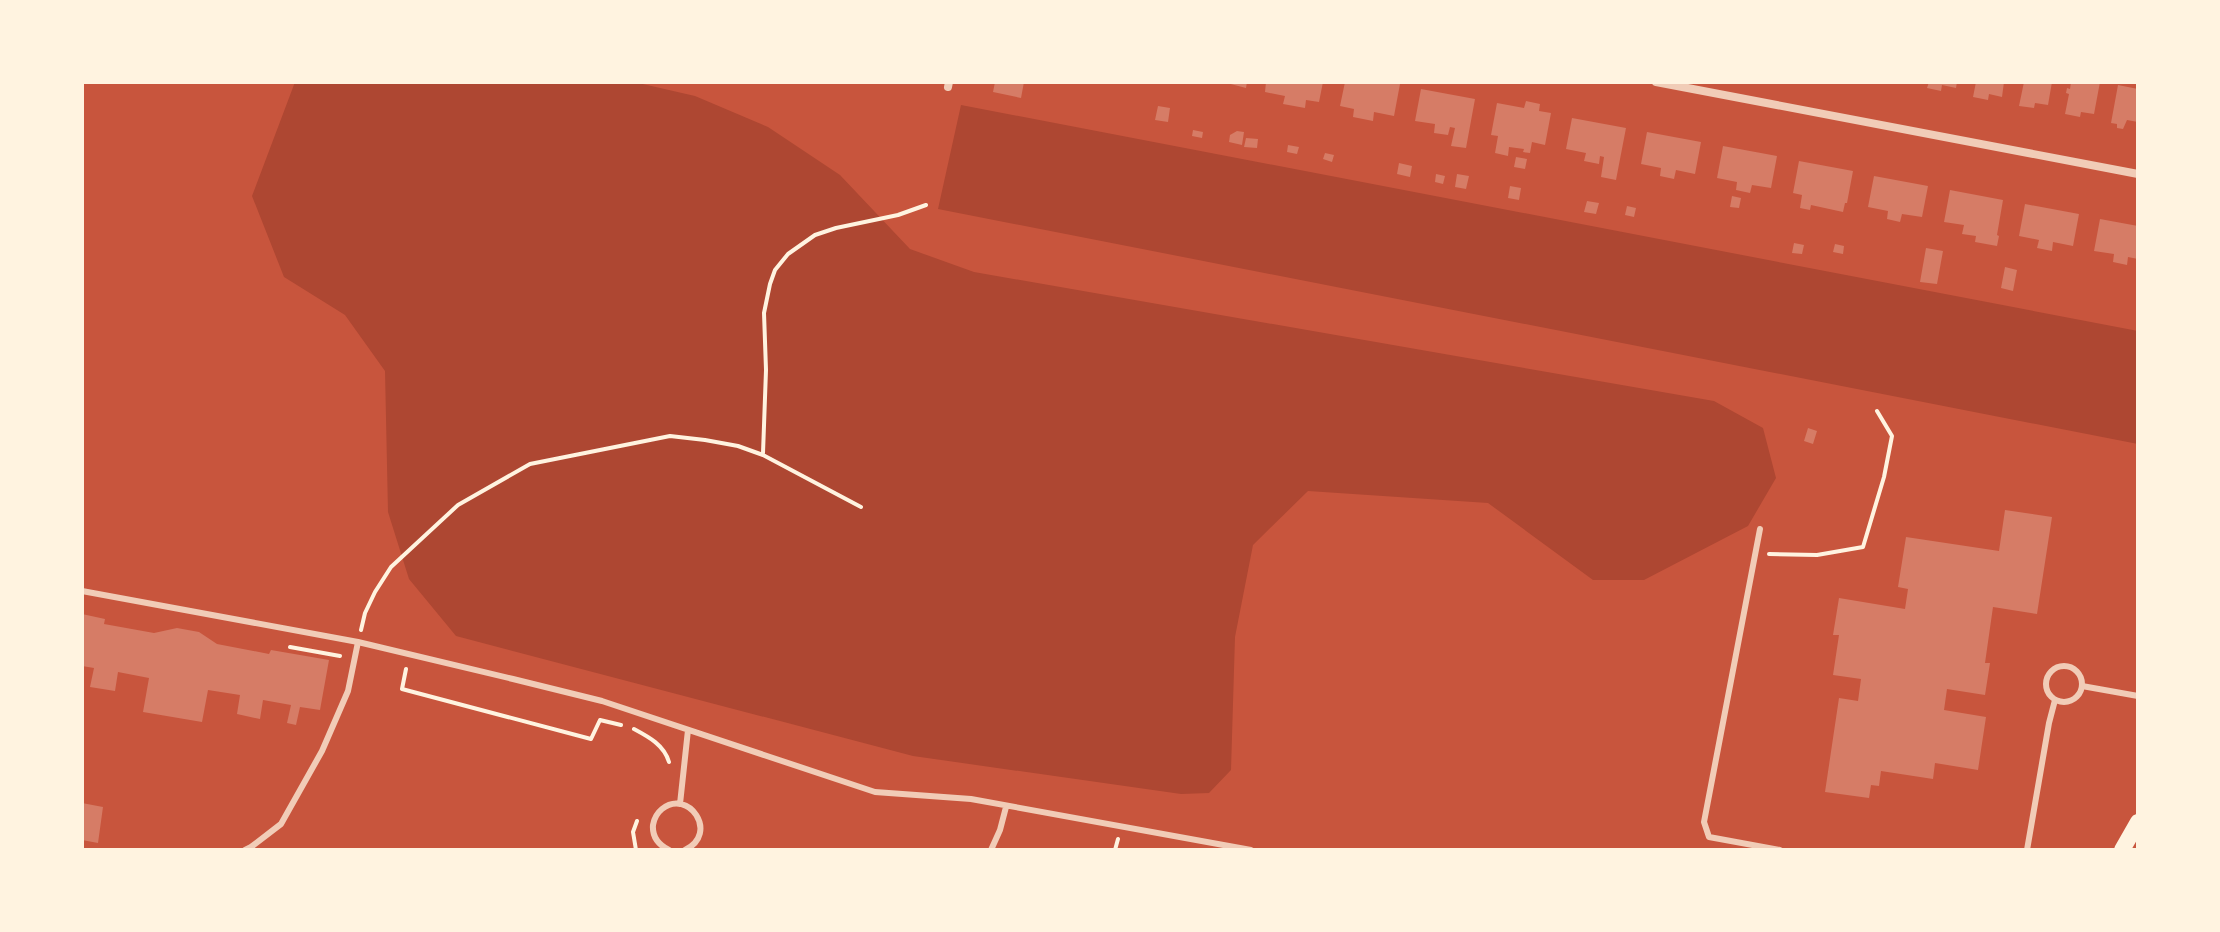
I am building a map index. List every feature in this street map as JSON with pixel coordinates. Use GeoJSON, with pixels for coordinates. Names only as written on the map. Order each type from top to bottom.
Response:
{"type":"FeatureCollection","features":[{"type":"Feature","properties":{"kind":"main road"},"geometry":{"type":"LineString","coordinates":[[2122,850],[2138,822]]}},
{"type":"Feature","properties":{"kind":"street"},"geometry":{"type":"LineString","coordinates":[[1656,82],[2138,174]]}},
{"type":"Feature","properties":{"kind":"lane"},"geometry":{"type":"LineString","coordinates":[[1760,529],[1704,822],[1709,837],[1780,850]]}},
{"type":"Feature","properties":{"kind":"lane"},"geometry":{"type":"LineString","coordinates":[[82,591],[358,642],[602,701],[875,792],[971,799],[1251,850]]}},
{"type":"Feature","properties":{"kind":"lane"},"geometry":{"type":"LineString","coordinates":[[245,850],[281,824],[322,751],[348,691],[358,642]]}},
{"type":"Feature","properties":{"kind":"lane"},"geometry":{"type":"LineString","coordinates":[[2064,666],[2074,670],[2082,686],[2077,696],[2067,702],[2055,700],[2046,686],[2049,674],[2064,666]]}},
{"type":"Feature","properties":{"kind":"lane"},"geometry":{"type":"LineString","coordinates":[[2082,686],[2138,696]]}},
{"type":"Feature","properties":{"kind":"lane"},"geometry":{"type":"LineString","coordinates":[[2027,850],[2055,700]]}},
{"type":"Feature","properties":{"kind":"lane"},"geometry":{"type":"LineString","coordinates":[[680,804],[688,730]]}},
{"type":"Feature","properties":{"kind":"lane"},"geometry":{"type":"LineString","coordinates":[[669,850],[655,838],[653,824],[655,817],[666,807],[680,804],[695,812],[701,827],[696,843],[685,850]]}},
{"type":"Feature","properties":{"kind":"lane"},"geometry":{"type":"LineString","coordinates":[[991,850],[1006,807]]}},
{"type":"Feature","properties":{"kind":"path"},"geometry":{"type":"LineString","coordinates":[[763,455],[766,370],[764,313],[775,270],[788,254],[815,235],[926,205]]}},
{"type":"Feature","properties":{"kind":"path"},"geometry":{"type":"LineString","coordinates":[[1755,553],[1817,555],[1863,547],[1884,477],[1892,436],[1877,411]]}},
{"type":"Feature","properties":{"kind":"path"},"geometry":{"type":"LineString","coordinates":[[358,642],[365,613],[391,567],[458,505],[530,464],[670,436],[738,446],[763,455],[861,507]]}},
{"type":"Feature","properties":{"kind":"path"},"geometry":{"type":"LineString","coordinates":[[395,666],[406,668],[402,689],[591,739],[600,720],[629,727],[649,737],[666,751],[671,768]]}},
{"type":"Feature","properties":{"kind":"path"},"geometry":{"type":"LineString","coordinates":[[636,850],[633,832],[638,819]]}},
{"type":"Feature","properties":{"kind":"path"},"geometry":{"type":"LineString","coordinates":[[1115,850],[1118,836]]}},
{"type":"Feature","properties":{"kind":"shaded area"},"geometry":{"type":"Polygon","coordinates":[[[295,82],[634,82],[695,96],[768,127],[840,175],[910,249],[974,272],[1714,401],[1763,428],[1776,478],[1748,526],[1644,580],[1593,580],[1488,503],[1308,491],[1253,545],[1235,637],[1231,770],[1209,793],[1181,794],[913,756],[456,636],[409,579],[388,512],[385,371],[345,315],[284,277],[252,196],[295,82]]]}},
{"type":"Feature","properties":{"kind":"shaded area"},"geometry":{"type":"Polygon","coordinates":[[[961,105],[2138,331],[2138,444],[938,209],[961,105]]]}},
{"type":"Feature","properties":{"kind":"building"},"geometry":{"type":"Polygon","coordinates":[[[995,82],[1024,82],[1021,98],[993,92],[995,82]]]}},
{"type":"Feature","properties":{"kind":"building"},"geometry":{"type":"Polygon","coordinates":[[[1223,82],[1247,82],[1246,88],[1223,82]]]}},
{"type":"Feature","properties":{"kind":"building"},"geometry":{"type":"Polygon","coordinates":[[[1266,82],[1323,82],[1319,102],[1306,100],[1305,108],[1283,104],[1285,96],[1265,92],[1266,82]]]}},
{"type":"Feature","properties":{"kind":"building"},"geometry":{"type":"Polygon","coordinates":[[[1345,82],[1400,84],[1394,116],[1374,112],[1373,121],[1353,117],[1354,109],[1340,106],[1345,82]]]}},
{"type":"Feature","properties":{"kind":"building"},"geometry":{"type":"Polygon","coordinates":[[[1929,82],[1957,82],[1956,88],[1942,85],[1941,91],[1927,88],[1929,82]]]}},
{"type":"Feature","properties":{"kind":"building"},"geometry":{"type":"Polygon","coordinates":[[[1976,82],[2004,82],[2002,97],[1989,94],[1988,100],[1973,97],[1976,82]]]}},
{"type":"Feature","properties":{"kind":"building"},"geometry":{"type":"Polygon","coordinates":[[[2024,82],[2052,82],[2048,105],[2035,103],[2034,108],[2019,106],[2024,82]]]}},
{"type":"Feature","properties":{"kind":"building"},"geometry":{"type":"Polygon","coordinates":[[[2071,82],[2100,82],[2094,114],[2081,112],[2080,117],[2065,114],[2069,94],[2066,93],[2071,82]]]}},
{"type":"Feature","properties":{"kind":"building"},"geometry":{"type":"Polygon","coordinates":[[[2118,85],[2138,89],[2138,122],[2127,120],[2123,129],[2111,123],[2118,85]]]}},
{"type":"Feature","properties":{"kind":"building"},"geometry":{"type":"Polygon","coordinates":[[[1421,89],[1475,99],[1466,148],[1451,146],[1455,128],[1450,127],[1448,135],[1434,133],[1435,124],[1415,121],[1421,89]]]}},
{"type":"Feature","properties":{"kind":"building"},"geometry":{"type":"Polygon","coordinates":[[[1526,101],[1540,104],[1539,111],[1551,113],[1545,145],[1532,142],[1530,153],[1509,147],[1508,156],[1495,153],[1498,136],[1491,135],[1497,103],[1524,108],[1526,101]]]}},
{"type":"Feature","properties":{"kind":"building"},"geometry":{"type":"Polygon","coordinates":[[[1158,106],[1170,108],[1168,122],[1155,120],[1158,106]]]}},
{"type":"Feature","properties":{"kind":"building"},"geometry":{"type":"Polygon","coordinates":[[[1572,118],[1626,128],[1616,180],[1601,177],[1604,157],[1600,156],[1599,164],[1584,161],[1586,153],[1566,149],[1572,118]]]}},
{"type":"Feature","properties":{"kind":"building"},"geometry":{"type":"Polygon","coordinates":[[[1193,130],[1203,132],[1202,138],[1192,136],[1193,130]]]}},
{"type":"Feature","properties":{"kind":"building"},"geometry":{"type":"Polygon","coordinates":[[[1237,131],[1244,132],[1242,145],[1229,142],[1230,135],[1237,131]]]}},
{"type":"Feature","properties":{"kind":"building"},"geometry":{"type":"Polygon","coordinates":[[[1647,132],[1701,142],[1695,174],[1676,170],[1674,179],[1660,176],[1661,168],[1641,164],[1647,132]]]}},
{"type":"Feature","properties":{"kind":"building"},"geometry":{"type":"Polygon","coordinates":[[[1246,138],[1258,139],[1257,148],[1244,147],[1246,138]]]}},
{"type":"Feature","properties":{"kind":"building"},"geometry":{"type":"Polygon","coordinates":[[[1288,145],[1299,147],[1297,154],[1287,152],[1288,145]]]}},
{"type":"Feature","properties":{"kind":"building"},"geometry":{"type":"Polygon","coordinates":[[[1723,146],[1777,156],[1771,188],[1752,185],[1750,193],[1736,190],[1737,182],[1717,178],[1723,146]]]}},
{"type":"Feature","properties":{"kind":"building"},"geometry":{"type":"Polygon","coordinates":[[[1325,153],[1334,155],[1332,162],[1323,159],[1325,153]]]}},
{"type":"Feature","properties":{"kind":"building"},"geometry":{"type":"Polygon","coordinates":[[[1516,157],[1527,159],[1525,169],[1514,167],[1516,157]]]}},
{"type":"Feature","properties":{"kind":"building"},"geometry":{"type":"Polygon","coordinates":[[[1799,161],[1853,171],[1843,212],[1811,205],[1810,210],[1800,208],[1802,195],[1793,193],[1799,161]]]}},
{"type":"Feature","properties":{"kind":"building"},"geometry":{"type":"Polygon","coordinates":[[[1399,163],[1412,166],[1410,177],[1397,174],[1399,163]]]}},
{"type":"Feature","properties":{"kind":"building"},"geometry":{"type":"Polygon","coordinates":[[[1436,174],[1445,176],[1443,184],[1435,182],[1436,174]]]}},
{"type":"Feature","properties":{"kind":"building"},"geometry":{"type":"Polygon","coordinates":[[[1457,174],[1469,176],[1466,189],[1455,187],[1457,174]]]}},
{"type":"Feature","properties":{"kind":"building"},"geometry":{"type":"Polygon","coordinates":[[[1874,176],[1928,186],[1922,217],[1902,214],[1900,222],[1887,219],[1888,211],[1868,207],[1874,176]]]}},
{"type":"Feature","properties":{"kind":"building"},"geometry":{"type":"Polygon","coordinates":[[[1510,186],[1521,188],[1519,200],[1508,198],[1510,186]]]}},
{"type":"Feature","properties":{"kind":"building"},"geometry":{"type":"Polygon","coordinates":[[[1950,190],[2003,200],[1997,246],[1975,242],[1976,236],[1962,234],[1964,225],[1944,222],[1950,190]]]}},
{"type":"Feature","properties":{"kind":"building"},"geometry":{"type":"Polygon","coordinates":[[[1732,196],[1741,198],[1739,208],[1730,207],[1732,196]]]}},
{"type":"Feature","properties":{"kind":"building"},"geometry":{"type":"Polygon","coordinates":[[[1587,201],[1599,203],[1596,214],[1584,212],[1587,201]]]}},
{"type":"Feature","properties":{"kind":"building"},"geometry":{"type":"Polygon","coordinates":[[[2025,204],[2079,214],[2073,246],[2053,242],[2052,251],[2037,248],[2039,240],[2019,236],[2025,204]]]}},
{"type":"Feature","properties":{"kind":"building"},"geometry":{"type":"Polygon","coordinates":[[[1627,206],[1636,208],[1634,217],[1625,215],[1627,206]]]}},
{"type":"Feature","properties":{"kind":"building"},"geometry":{"type":"Polygon","coordinates":[[[2100,219],[2138,226],[2138,259],[2128,257],[2127,265],[2113,262],[2114,254],[2094,251],[2100,219]]]}},
{"type":"Feature","properties":{"kind":"building"},"geometry":{"type":"Polygon","coordinates":[[[1794,243],[1804,245],[1802,254],[1792,253],[1794,243]]]}},
{"type":"Feature","properties":{"kind":"building"},"geometry":{"type":"Polygon","coordinates":[[[1835,244],[1844,246],[1843,254],[1833,252],[1835,244]]]}},
{"type":"Feature","properties":{"kind":"building"},"geometry":{"type":"Polygon","coordinates":[[[1926,248],[1943,251],[1937,284],[1920,282],[1926,248]]]}},
{"type":"Feature","properties":{"kind":"building"},"geometry":{"type":"Polygon","coordinates":[[[2005,267],[2017,270],[2013,291],[2001,288],[2005,267]]]}},
{"type":"Feature","properties":{"kind":"building"},"geometry":{"type":"Polygon","coordinates":[[[1808,428],[1817,431],[1813,444],[1804,441],[1808,428]]]}},
{"type":"Feature","properties":{"kind":"building"},"geometry":{"type":"Polygon","coordinates":[[[2005,510],[2052,517],[2037,614],[1993,607],[1985,663],[1990,663],[1985,695],[1947,689],[1944,710],[1986,717],[1978,770],[1935,763],[1933,779],[1881,771],[1879,786],[1871,785],[1869,798],[1825,792],[1839,698],[1858,701],[1861,679],[1833,675],[1839,635],[1833,635],[1839,598],[1905,609],[1908,589],[1898,587],[1906,537],[1999,551],[2005,510]]]}},
{"type":"Feature","properties":{"kind":"building"},"geometry":{"type":"Polygon","coordinates":[[[82,614],[105,619],[104,624],[154,633],[177,628],[199,632],[217,644],[269,654],[271,650],[329,660],[320,710],[300,707],[296,725],[287,723],[291,705],[263,700],[260,719],[237,714],[240,695],[208,690],[202,722],[143,712],[149,678],[118,672],[115,691],[90,687],[94,668],[82,666],[82,614]]]}},
{"type":"Feature","properties":{"kind":"building"},"geometry":{"type":"Polygon","coordinates":[[[82,803],[103,807],[98,843],[82,840],[82,803]]]}}]}
